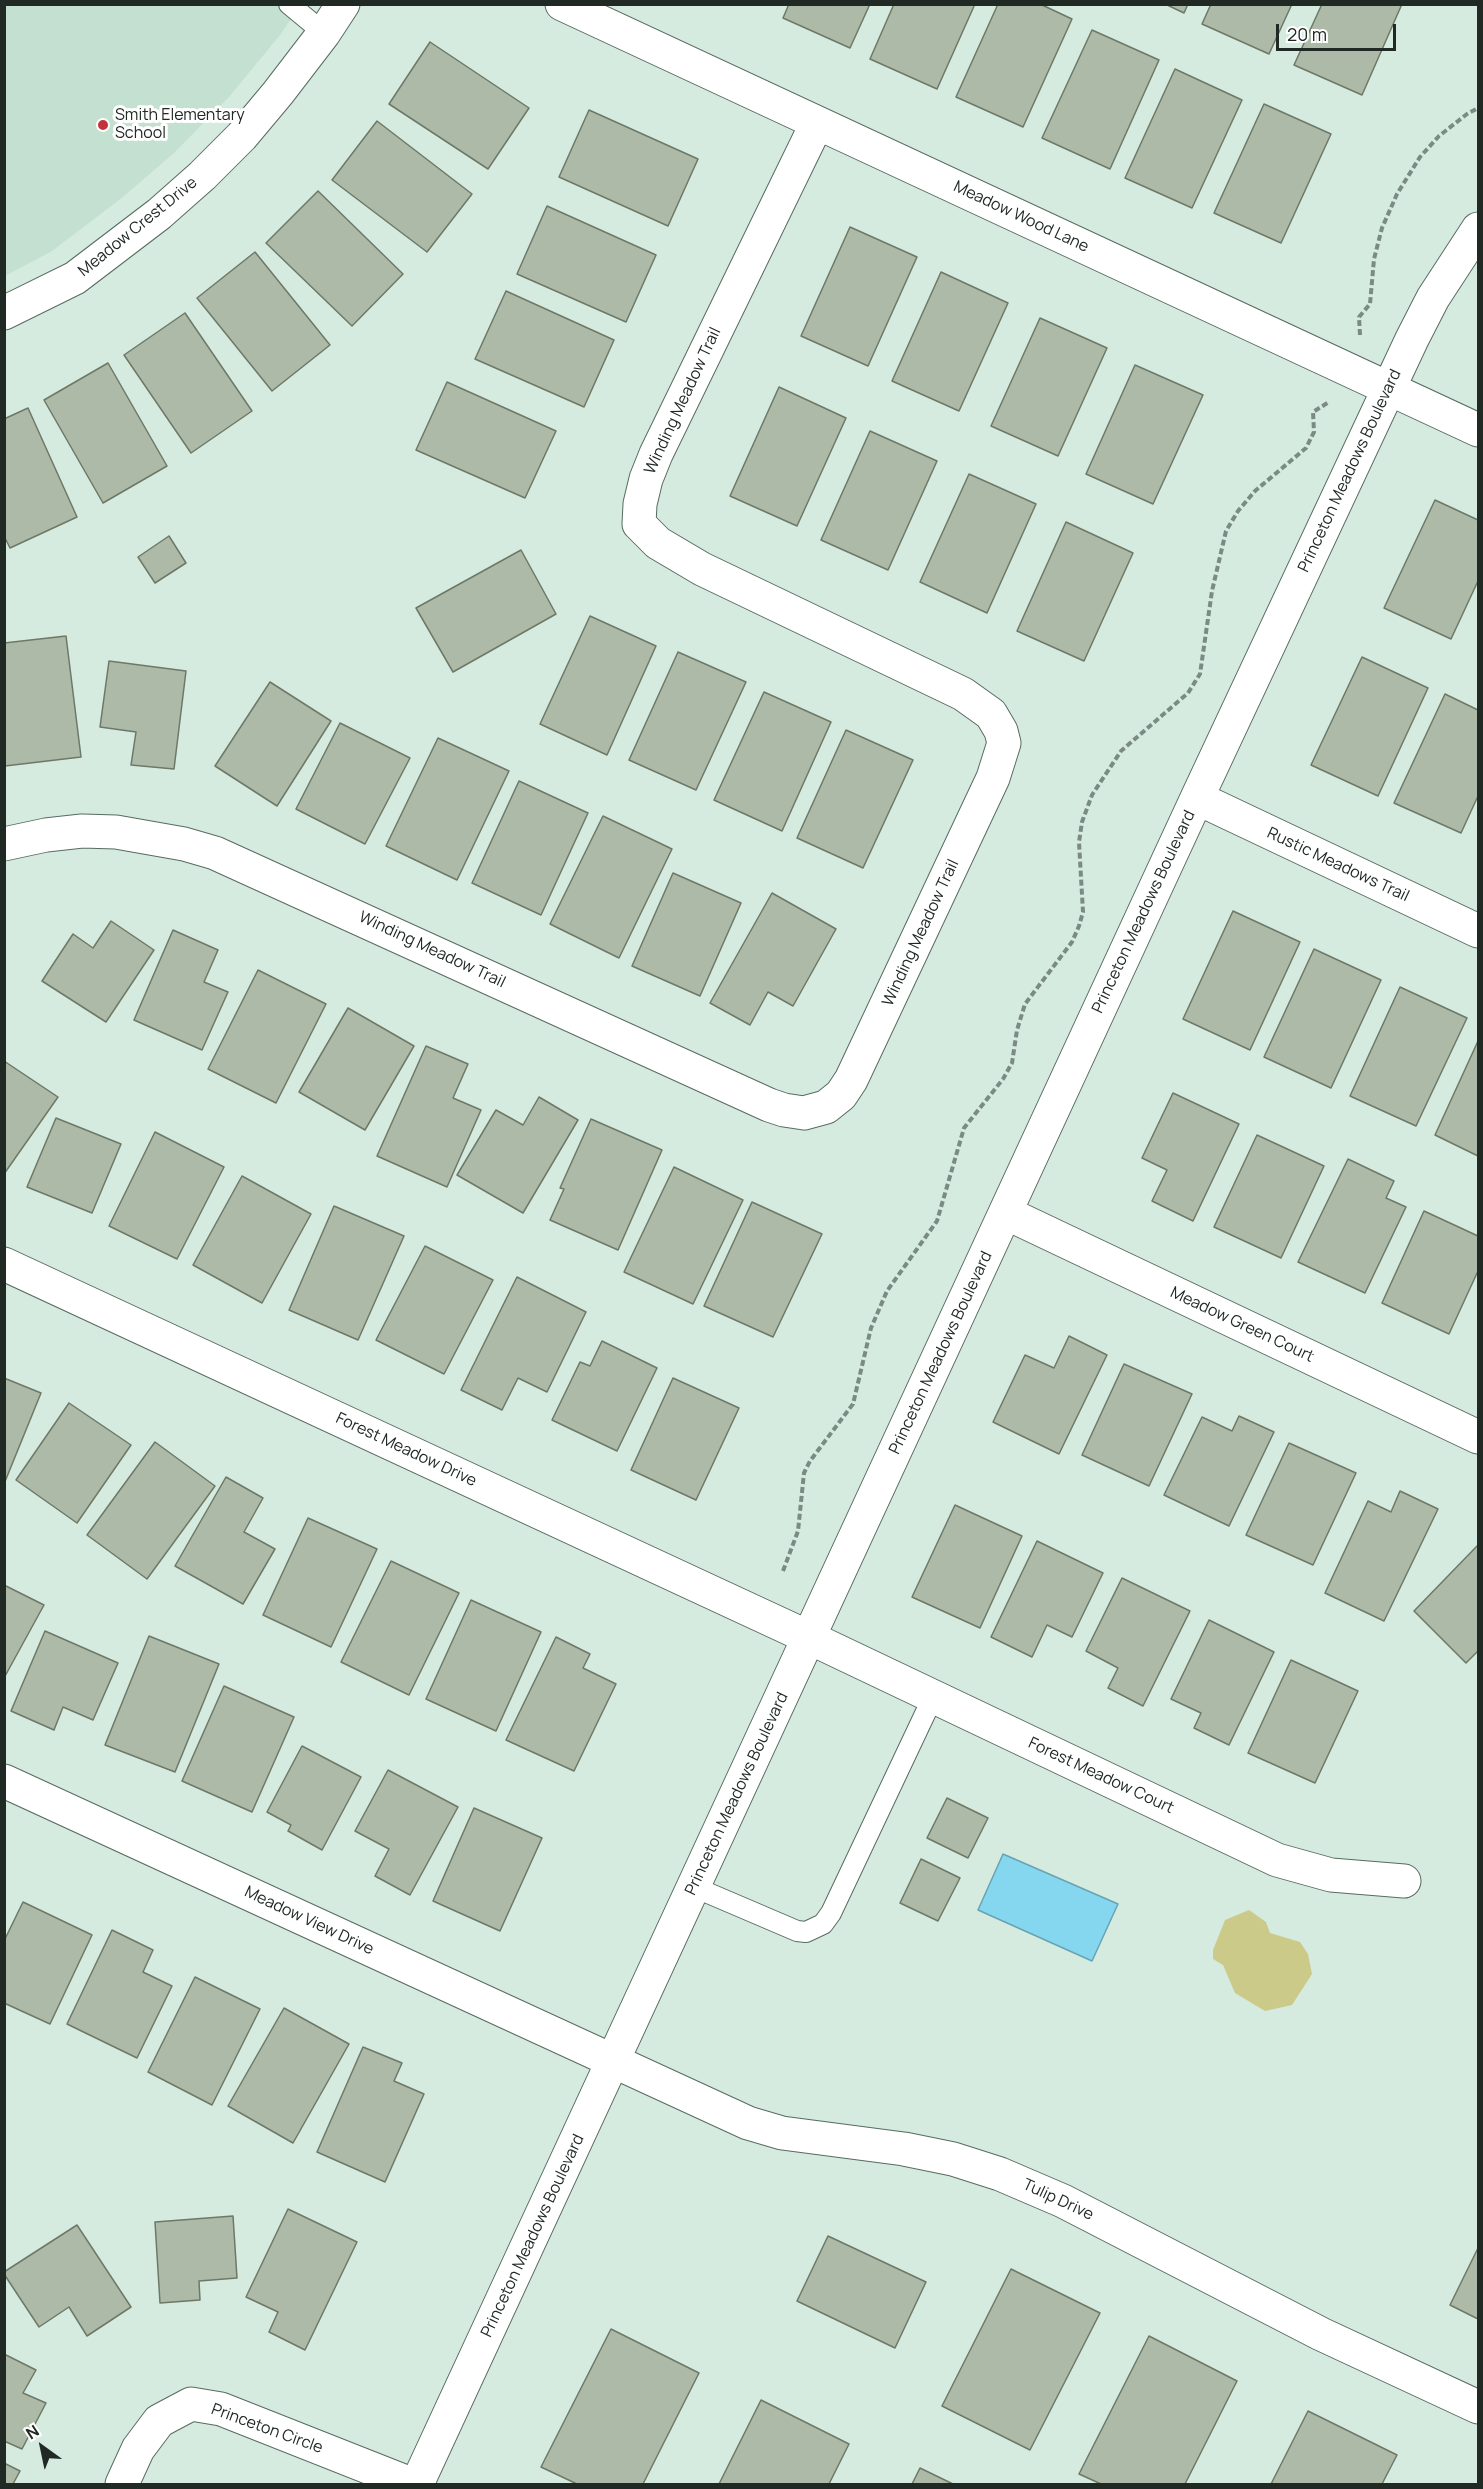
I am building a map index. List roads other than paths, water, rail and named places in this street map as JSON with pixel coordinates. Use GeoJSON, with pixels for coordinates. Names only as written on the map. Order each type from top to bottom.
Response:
{"type":"FeatureCollection","features":[{"type":"Feature","properties":{"kind":"street","name":"Meadow Crest Drive"},"geometry":{"type":"LineString","coordinates":[[4,313],[75,278],[159,214],[242,136],[324,33],[343,4]]}},
{"type":"Feature","properties":{"kind":"street","name":"Meadow Wood Lane"},"geometry":{"type":"LineString","coordinates":[[562,4],[1479,430]]}},
{"type":"Feature","properties":{"kind":"street","name":"Winding Meadow Trail"},"geometry":{"type":"LineString","coordinates":[[4,844],[46,835],[82,831],[116,832],[184,844],[215,853],[769,1105],[804,1113],[826,1107],[841,1095],[851,1080],[993,778],[1004,743],[1001,731],[991,714],[963,694],[702,569],[658,543],[639,525],[644,488],[656,454],[817,123]]}},
{"type":"Feature","properties":{"kind":"street","name":"Princeton Meadows Boulevard"},"geometry":{"type":"LineString","coordinates":[[417,2484],[1197,798],[1389,389],[1433,298],[1479,229]]}},
{"type":"Feature","properties":{"kind":"street","name":"Rustic Meadows Trail"},"geometry":{"type":"LineString","coordinates":[[1197,798],[1479,932]]}},
{"type":"Feature","properties":{"kind":"street","name":"Meadow Green Court"},"geometry":{"type":"LineString","coordinates":[[1006,1213],[1479,1437]]}},
{"type":"Feature","properties":{"kind":"street","name":"Forest Meadow Drive"},"geometry":{"type":"LineString","coordinates":[[4,1264],[808,1637]]}},
{"type":"Feature","properties":{"kind":"street","name":"Forest Meadow Court"},"geometry":{"type":"LineString","coordinates":[[808,1637],[1277,1860],[1331,1875],[1404,1881]]}},
{"type":"Feature","properties":{"kind":"street","name":"Meadow View Drive"},"geometry":{"type":"LineString","coordinates":[[4,1781],[614,2062]]}},
{"type":"Feature","properties":{"kind":"street","name":"Tulip Drive"},"geometry":{"type":"LineString","coordinates":[[614,2062],[748,2122],[782,2133],[904,2149],[953,2159],[1000,2174],[1063,2201],[1321,2334],[1479,2407]]}},
{"type":"Feature","properties":{"kind":"street","name":"Princeton Circle"},"geometry":{"type":"LineString","coordinates":[[122,2484],[138,2449],[159,2421],[191,2404],[221,2409],[411,2484]]}},
{"type":"Feature","properties":{"kind":"lane"},"geometry":{"type":"LineString","coordinates":[[289,4],[324,33]]}},
{"type":"Feature","properties":{"kind":"lane"},"geometry":{"type":"LineString","coordinates":[[694,1887],[797,1931],[807,1932],[824,1924],[831,1914],[933,1696]]}},
{"type":"Feature","properties":{"kind":"water"},"geometry":{"type":"Polygon","coordinates":[[[1003,1854],[1118,1904],[1092,1961],[978,1910],[1003,1854]]]}},
{"type":"Feature","properties":{"kind":"place","name":"Smith Elementary School"},"geometry":{"type":"Point","coordinates":[103,125]}}]}
